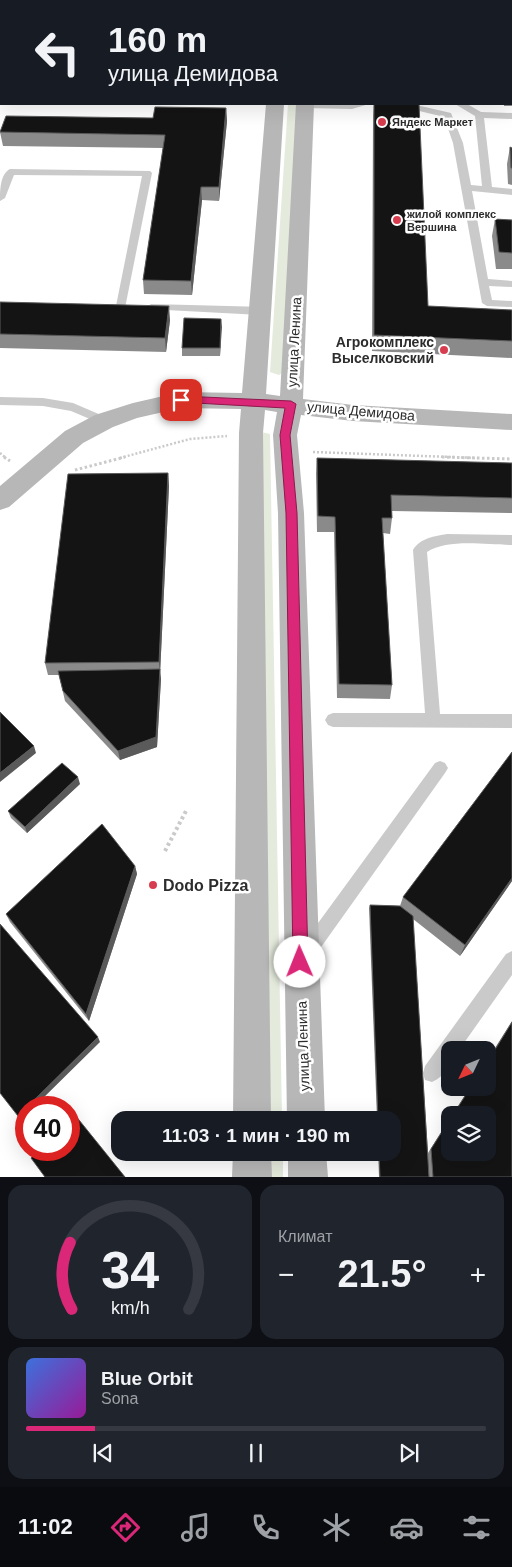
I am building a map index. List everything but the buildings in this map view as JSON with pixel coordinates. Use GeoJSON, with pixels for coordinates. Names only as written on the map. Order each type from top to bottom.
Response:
{"type":"FeatureCollection","features":[{"type":"Feature","properties":{"kind":"street"},"geometry":{"type":"LineString","coordinates":[[252,1111],[251,433],[262,310],[276,105]]}},
{"type":"Feature","properties":{"kind":"street","name":"улица Ленина"},"geometry":{"type":"LineString","coordinates":[[305,105],[291,404],[285,435],[291,513],[300,962],[306,1111]]}},
{"type":"Feature","properties":{"kind":"street","name":"улица Демидова"},"geometry":{"type":"LineString","coordinates":[[0,500],[74,437],[104,421],[153,405],[181,400],[255,401],[353,413],[512,422]]}},
{"type":"Feature","properties":{"kind":"street"},"geometry":{"type":"LineString","coordinates":[[252,1161],[252,1177]]}},
{"type":"Feature","properties":{"kind":"street"},"geometry":{"type":"LineString","coordinates":[[307,1161],[308,1177]]}},
{"type":"Feature","properties":{"kind":"lane"},"geometry":{"type":"LineString","coordinates":[[305,105],[359,105]]}},
{"type":"Feature","properties":{"kind":"lane"},"geometry":{"type":"LineString","coordinates":[[406,105],[448,116],[458,143],[485,282],[487,303],[512,304]]}},
{"type":"Feature","properties":{"kind":"lane"},"geometry":{"type":"LineString","coordinates":[[462,105],[479,115],[512,116]]}},
{"type":"Feature","properties":{"kind":"lane"},"geometry":{"type":"LineString","coordinates":[[479,115],[487,190]]}},
{"type":"Feature","properties":{"kind":"lane"},"geometry":{"type":"LineString","coordinates":[[0,198],[10,172],[147,173],[126,306],[262,310]]}},
{"type":"Feature","properties":{"kind":"lane"},"geometry":{"type":"LineString","coordinates":[[467,188],[512,192]]}},
{"type":"Feature","properties":{"kind":"lane"},"geometry":{"type":"LineString","coordinates":[[485,282],[512,284]]}},
{"type":"Feature","properties":{"kind":"lane"},"geometry":{"type":"LineString","coordinates":[[0,401],[43,402],[73,407],[104,421]]}},
{"type":"Feature","properties":{"kind":"lane"},"geometry":{"type":"LineString","coordinates":[[433,720],[420,550],[432,542],[447,539],[512,540]]}},
{"type":"Feature","properties":{"kind":"lane"},"geometry":{"type":"LineString","coordinates":[[333,720],[512,721]]}},
{"type":"Feature","properties":{"kind":"lane"},"geometry":{"type":"LineString","coordinates":[[300,962],[440,768]]}},
{"type":"Feature","properties":{"kind":"lane"},"geometry":{"type":"LineString","coordinates":[[432,1073],[512,960]]}},
{"type":"Feature","properties":{"kind":"path"},"geometry":{"type":"LineString","coordinates":[[165,851],[186,811]]}},
{"type":"Feature","properties":{"kind":"shaded area"},"geometry":{"type":"Polygon","coordinates":[[[288,105],[297,105],[282,373],[279,375],[270,372],[288,105]]]}},
{"type":"Feature","properties":{"kind":"shaded area"},"geometry":{"type":"Polygon","coordinates":[[[261,432],[270,434],[282,1111],[265,1111],[261,432]]]}},
{"type":"Feature","properties":{"kind":"shaded area"},"geometry":{"type":"Polygon","coordinates":[[[265,1161],[283,1161],[283,1177],[265,1177],[265,1161]]]}},
{"type":"Feature","properties":{"kind":"place","name":"Яндекс Маркет"},"geometry":{"type":"Point","coordinates":[382,122]}},
{"type":"Feature","properties":{"kind":"place","name":"жилой комплекс Вершина"},"geometry":{"type":"Point","coordinates":[397,220]}},
{"type":"Feature","properties":{"kind":"place","name":"Агрокомплекс Выселковский"},"geometry":{"type":"Point","coordinates":[444,350]}},
{"type":"Feature","properties":{"kind":"place","name":"Dodo Pizza"},"geometry":{"type":"Point","coordinates":[153,885]}},
{"type":"Feature","properties":{"kind":"route"},"geometry":{"type":"LineString","coordinates":[[181,400],[255,401],[291,404],[285,435],[291,513],[300,962]]}}]}
